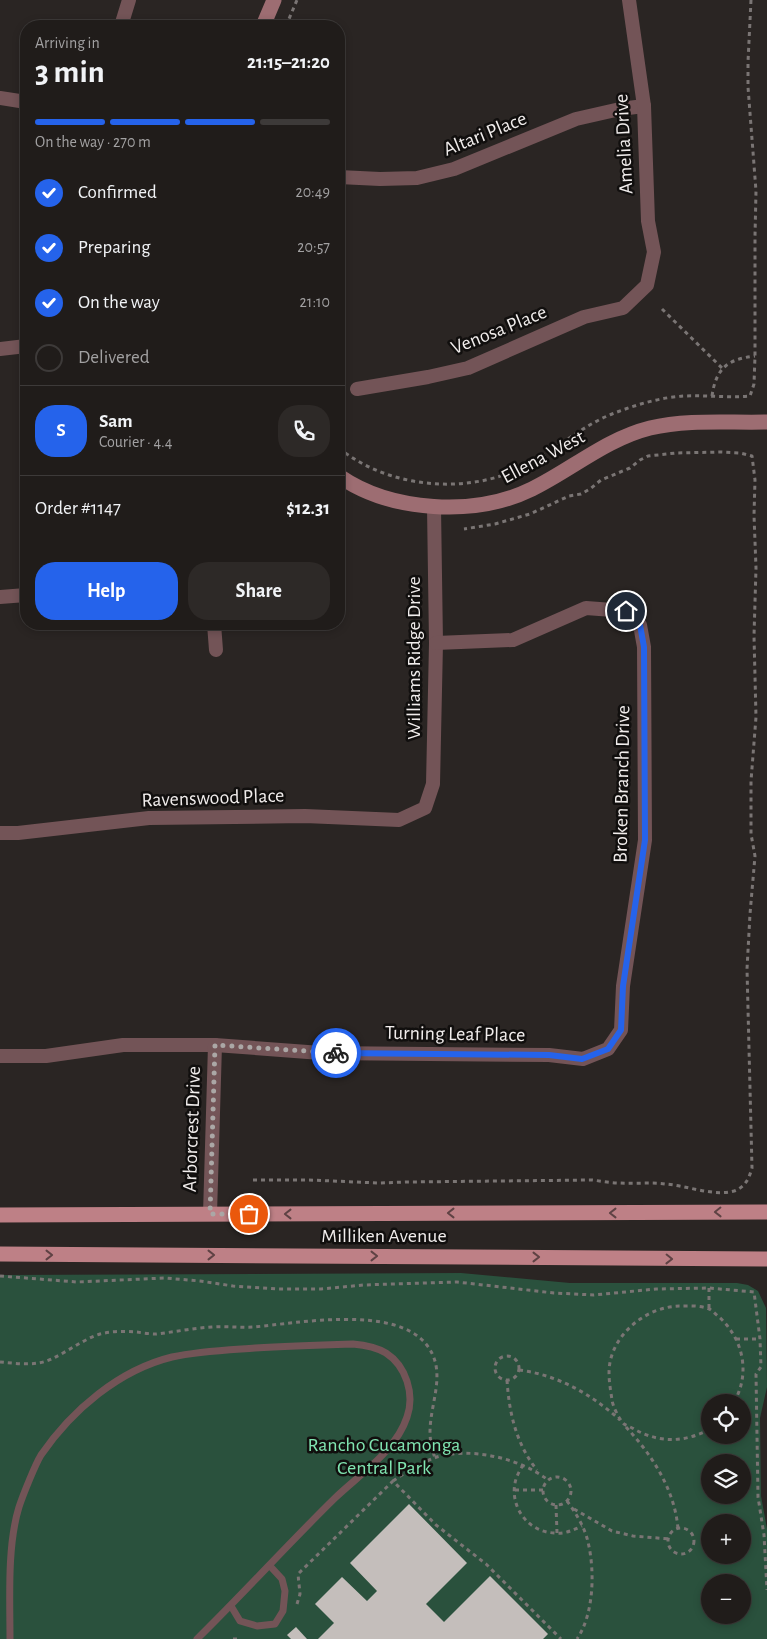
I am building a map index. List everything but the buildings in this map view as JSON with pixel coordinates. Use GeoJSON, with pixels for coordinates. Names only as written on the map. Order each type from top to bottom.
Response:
{"type":"FeatureCollection","features":[{"type":"Feature","properties":{"kind":"main road","name":"Milliken Avenue"},"geometry":{"type":"LineString","coordinates":[[0,1215],[767,1212]]}},
{"type":"Feature","properties":{"kind":"main road","name":"Milliken Avenue"},"geometry":{"type":"LineString","coordinates":[[0,1254],[767,1260]]}},
{"type":"Feature","properties":{"kind":"street"},"geometry":{"type":"LineString","coordinates":[[123,20],[129,0]]}},
{"type":"Feature","properties":{"kind":"street"},"geometry":{"type":"LineString","coordinates":[[266,20],[274,0]]}},
{"type":"Feature","properties":{"kind":"street","name":"Amelia Drive"},"geometry":{"type":"LineString","coordinates":[[629,0],[644,106],[648,220],[654,252],[647,285]]}},
{"type":"Feature","properties":{"kind":"street"},"geometry":{"type":"LineString","coordinates":[[0,98],[20,101]]}},
{"type":"Feature","properties":{"kind":"street","name":"Altari Place"},"geometry":{"type":"LineString","coordinates":[[345,177],[417,178],[454,170],[576,119],[620,109],[644,106]]}},
{"type":"Feature","properties":{"kind":"street","name":"Venosa Place"},"geometry":{"type":"LineString","coordinates":[[356,389],[468,368],[584,317],[623,308],[647,285]]}},
{"type":"Feature","properties":{"kind":"street"},"geometry":{"type":"LineString","coordinates":[[0,349],[20,347]]}},
{"type":"Feature","properties":{"kind":"street","name":"Ellena West"},"geometry":{"type":"LineString","coordinates":[[345,479],[372,493],[404,504],[434,507],[475,505],[502,501],[531,490],[595,452],[620,439],[649,428],[685,423],[767,422]]}},
{"type":"Feature","properties":{"kind":"street","name":"Williams Ridge Drive"},"geometry":{"type":"LineString","coordinates":[[425,808],[433,784],[436,643],[434,507]]}},
{"type":"Feature","properties":{"kind":"street"},"geometry":{"type":"LineString","coordinates":[[0,598],[20,596]]}},
{"type":"Feature","properties":{"kind":"street","name":"Broken Branch Drive"},"geometry":{"type":"LineString","coordinates":[[436,643],[513,640],[586,608],[626,611],[640,625],[644,647],[645,840],[623,986],[621,1030],[608,1049]]}},
{"type":"Feature","properties":{"kind":"street"},"geometry":{"type":"LineString","coordinates":[[214,630],[216,650]]}},
{"type":"Feature","properties":{"kind":"street","name":"Ravenswood Place"},"geometry":{"type":"LineString","coordinates":[[0,832],[18,832],[149,818],[306,816],[399,820],[425,808]]}},
{"type":"Feature","properties":{"kind":"street","name":"Turning Leaf Place"},"geometry":{"type":"LineString","coordinates":[[0,1056],[46,1056],[122,1045],[215,1045],[320,1053],[549,1055],[582,1059],[608,1049]]}},
{"type":"Feature","properties":{"kind":"street","name":"Arborcrest Drive"},"geometry":{"type":"LineString","coordinates":[[210,1214],[215,1045]]}},
{"type":"Feature","properties":{"kind":"lane"},"geometry":{"type":"LineString","coordinates":[[10,1639],[10,1576],[19,1508],[40,1456],[62,1428],[87,1403],[109,1386],[140,1368],[172,1358],[212,1351],[353,1344],[371,1346],[386,1353],[399,1366],[408,1381],[410,1399],[407,1416],[391,1445],[335,1498],[197,1639]]}},
{"type":"Feature","properties":{"kind":"lane"},"geometry":{"type":"LineString","coordinates":[[231,1606],[240,1621],[257,1626],[275,1624],[283,1611],[285,1591],[282,1579],[270,1566]]}},
{"type":"Feature","properties":{"kind":"path"},"geometry":{"type":"LineString","coordinates":[[289,20],[297,0]]}},
{"type":"Feature","properties":{"kind":"path"},"geometry":{"type":"LineString","coordinates":[[345,452],[370,468],[404,479],[436,484],[468,484],[501,477],[523,468],[590,424],[612,414],[662,399],[684,396],[750,396],[754,384],[755,356],[756,191],[755,160],[749,110],[748,62],[751,0]]}},
{"type":"Feature","properties":{"kind":"path"},"geometry":{"type":"LineString","coordinates":[[662,309],[722,368]]}},
{"type":"Feature","properties":{"kind":"path"},"geometry":{"type":"LineString","coordinates":[[712,396],[716,377],[722,368],[734,360],[755,356]]}},
{"type":"Feature","properties":{"kind":"path"},"geometry":{"type":"LineString","coordinates":[[253,1180],[309,1180],[379,1184],[592,1180],[620,1184],[662,1183],[693,1190],[722,1192],[733,1191],[744,1185],[749,1178],[752,1168],[747,968],[755,856],[751,834],[751,781],[756,718],[754,636],[756,568],[755,480],[752,456],[720,452],[648,456],[630,468],[601,480],[581,494],[569,496],[530,514],[495,524],[464,529]]}},
{"type":"Feature","properties":{"kind":"path"},"geometry":{"type":"LineString","coordinates":[[0,1276],[77,1282],[165,1278],[277,1289],[321,1289],[363,1285],[457,1282],[554,1293],[594,1295],[656,1289],[709,1288],[754,1292],[760,1339],[761,1367],[756,1374],[758,1497],[764,1535],[767,1590]]}},
{"type":"Feature","properties":{"kind":"path"},"geometry":{"type":"LineString","coordinates":[[709,1288],[709,1309]]}},
{"type":"Feature","properties":{"kind":"path"},"geometry":{"type":"LineString","coordinates":[[701,1433],[677,1440],[660,1440],[645,1435],[623,1423],[613,1404],[608,1381],[611,1359],[619,1341],[632,1325],[648,1313],[667,1306],[709,1309],[724,1322],[736,1339],[743,1357],[742,1376],[738,1394]]}},
{"type":"Feature","properties":{"kind":"path"},"geometry":{"type":"LineString","coordinates":[[736,1339],[760,1339]]}},
{"type":"Feature","properties":{"kind":"path"},"geometry":{"type":"LineString","coordinates":[[512,1357],[517,1363],[518,1370],[514,1377],[507,1380],[500,1377],[496,1371],[496,1364],[501,1358],[512,1357]]}},
{"type":"Feature","properties":{"kind":"path"},"geometry":{"type":"LineString","coordinates":[[518,1370],[553,1378],[576,1389],[593,1398],[623,1423],[640,1441],[670,1492],[677,1517],[678,1529]]}},
{"type":"Feature","properties":{"kind":"path"},"geometry":{"type":"LineString","coordinates":[[507,1380],[510,1410],[516,1434],[525,1453],[539,1473]]}},
{"type":"Feature","properties":{"kind":"path"},"geometry":{"type":"LineString","coordinates":[[297,1608],[300,1594],[298,1574],[393,1481],[408,1470],[435,1458],[451,1454],[483,1454],[523,1465],[548,1480]]}},
{"type":"Feature","properties":{"kind":"path"},"geometry":{"type":"LineString","coordinates":[[523,1465],[515,1481],[514,1497],[519,1512],[529,1524],[543,1532],[557,1533],[569,1532],[582,1526]]}},
{"type":"Feature","properties":{"kind":"path"},"geometry":{"type":"LineString","coordinates":[[558,1476],[567,1480],[572,1493],[568,1501],[564,1504],[556,1505],[546,1500],[543,1490],[548,1480],[558,1476]]}},
{"type":"Feature","properties":{"kind":"path"},"geometry":{"type":"LineString","coordinates":[[393,1481],[436,1525],[486,1564],[561,1639]]}},
{"type":"Feature","properties":{"kind":"path"},"geometry":{"type":"LineString","coordinates":[[515,1490],[543,1490]]}},
{"type":"Feature","properties":{"kind":"path"},"geometry":{"type":"LineString","coordinates":[[568,1501],[588,1541],[592,1568],[588,1613],[582,1632],[577,1639]]}},
{"type":"Feature","properties":{"kind":"path"},"geometry":{"type":"LineString","coordinates":[[556,1505],[557,1533]]}},
{"type":"Feature","properties":{"kind":"path"},"geometry":{"type":"LineString","coordinates":[[573,1509],[612,1532],[669,1539]]}},
{"type":"Feature","properties":{"kind":"path"},"geometry":{"type":"LineString","coordinates":[[678,1529],[686,1529],[692,1534],[694,1542],[690,1550],[683,1554],[675,1552],[669,1546],[671,1534],[678,1529]]}},
{"type":"Feature","properties":{"kind":"green space","name":"Rancho Cucamonga Central Park"},"geometry":{"type":"Polygon","coordinates":[[[461,1273],[570,1283],[737,1283],[748,1285],[758,1291],[766,1308],[767,1387],[760,1418],[761,1496],[767,1529],[767,1639],[0,1639],[0,1275],[461,1273]]]}},
{"type":"Feature","properties":{"kind":"way so far"},"geometry":{"type":"LineString","coordinates":[[249,1214],[210,1214],[215,1045],[336,1053]]}},
{"type":"Feature","properties":{"kind":"route"},"geometry":{"type":"LineString","coordinates":[[336,1053],[549,1055],[582,1059],[608,1049],[621,1030],[623,986],[645,840],[644,647],[640,625],[626,611]]}}]}
